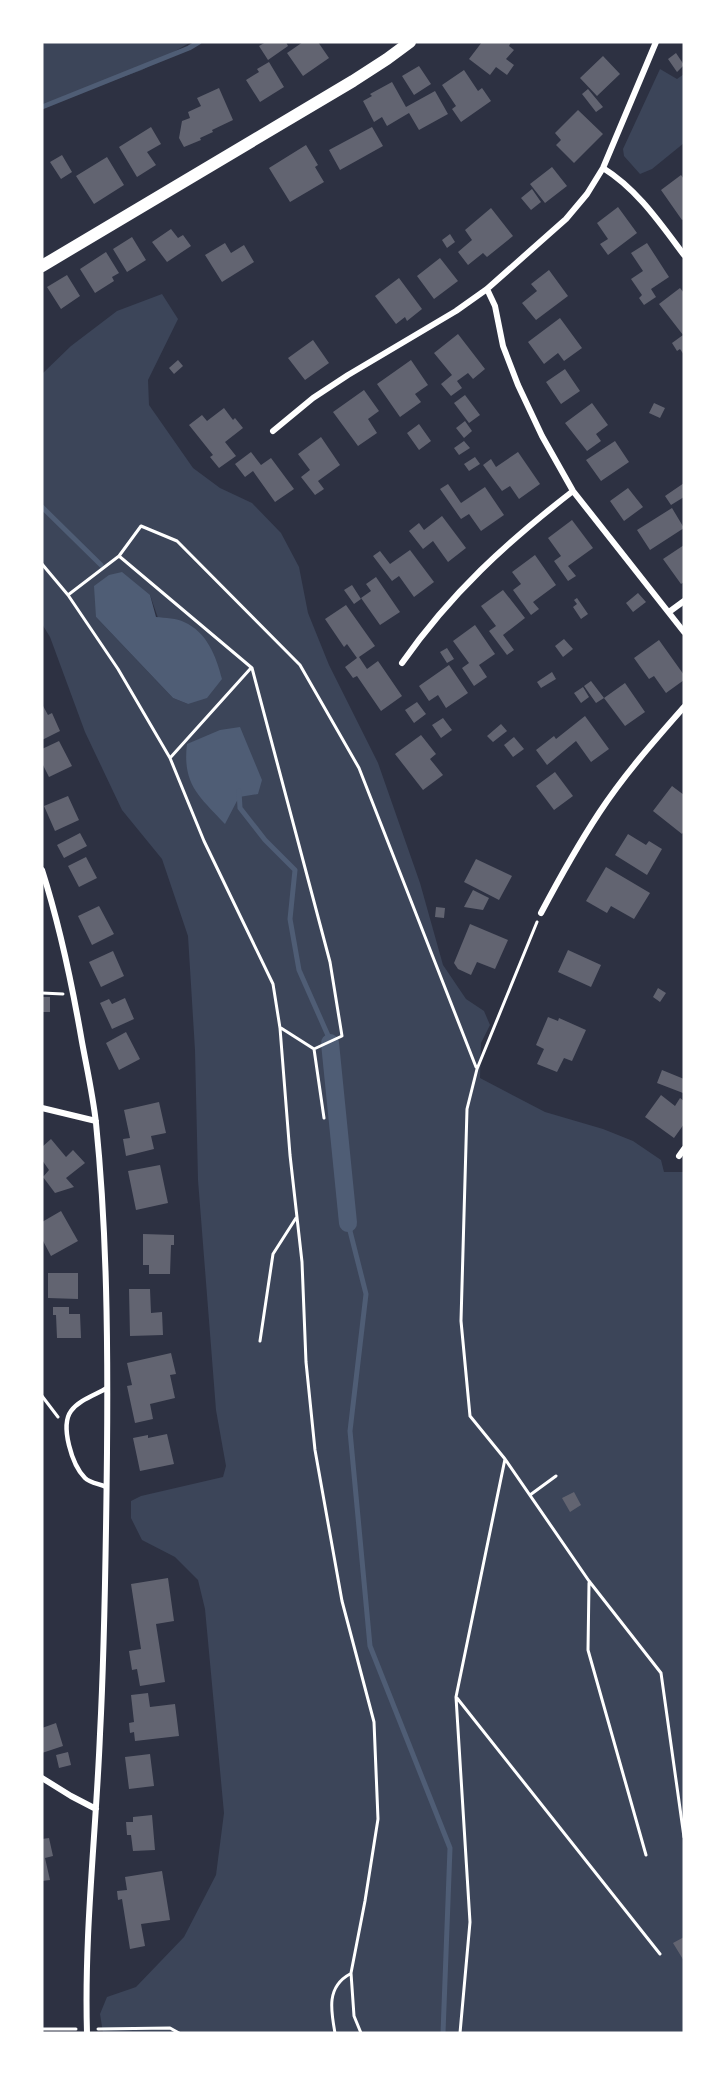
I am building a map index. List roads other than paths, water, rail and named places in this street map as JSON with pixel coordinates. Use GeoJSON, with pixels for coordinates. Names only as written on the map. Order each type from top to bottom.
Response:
{"type":"FeatureCollection","features":[{"type":"Feature","properties":{"kind":"main road"},"geometry":{"type":"LineString","coordinates":[[42,266],[353,81],[410,42]]}},
{"type":"Feature","properties":{"kind":"street"},"geometry":{"type":"LineString","coordinates":[[273,431],[348,375],[456,311],[488,289],[566,219],[587,194],[603,168],[656,42]]}},
{"type":"Feature","properties":{"kind":"street"},"geometry":{"type":"LineString","coordinates":[[603,168],[626,183],[684,255]]}},
{"type":"Feature","properties":{"kind":"street"},"geometry":{"type":"LineString","coordinates":[[488,289],[495,306],[503,346],[518,385],[542,436],[573,491],[684,632]]}},
{"type":"Feature","properties":{"kind":"street"},"geometry":{"type":"LineString","coordinates":[[402,663],[428,627],[493,558],[525,528],[573,491]]}},
{"type":"Feature","properties":{"kind":"street"},"geometry":{"type":"LineString","coordinates":[[669,612],[684,602]]}},
{"type":"Feature","properties":{"kind":"street"},"geometry":{"type":"LineString","coordinates":[[541,913],[570,859],[600,812],[628,774],[684,708]]}},
{"type":"Feature","properties":{"kind":"street"},"geometry":{"type":"LineString","coordinates":[[42,870],[54,907],[74,994],[96,1121],[103,1214],[107,1388],[105,1581],[86,1988],[87,2033]]}},
{"type":"Feature","properties":{"kind":"street"},"geometry":{"type":"LineString","coordinates":[[42,1108],[96,1121]]}},
{"type":"Feature","properties":{"kind":"street"},"geometry":{"type":"LineString","coordinates":[[679,1156],[684,1149]]}},
{"type":"Feature","properties":{"kind":"street"},"geometry":{"type":"LineString","coordinates":[[42,1778],[96,1809]]}},
{"type":"Feature","properties":{"kind":"lane"},"geometry":{"type":"LineString","coordinates":[[106,1487],[86,1480],[74,1465],[66,1425],[70,1413],[78,1404],[107,1388]]}},
{"type":"Feature","properties":{"kind":"waterway"},"geometry":{"type":"LineString","coordinates":[[42,107],[199,42]]}},
{"type":"Feature","properties":{"kind":"waterway"},"geometry":{"type":"LineString","coordinates":[[42,507],[101,565]]}},
{"type":"Feature","properties":{"kind":"waterway"},"geometry":{"type":"LineString","coordinates":[[239,791],[240,808],[265,840],[295,870],[290,919],[299,970],[330,1040]]}},
{"type":"Feature","properties":{"kind":"waterway"},"geometry":{"type":"LineString","coordinates":[[330,1043],[348,1223]]}},
{"type":"Feature","properties":{"kind":"waterway"},"geometry":{"type":"LineString","coordinates":[[348,1223],[366,1294],[350,1431],[370,1646],[450,1848],[443,2033]]}}]}
